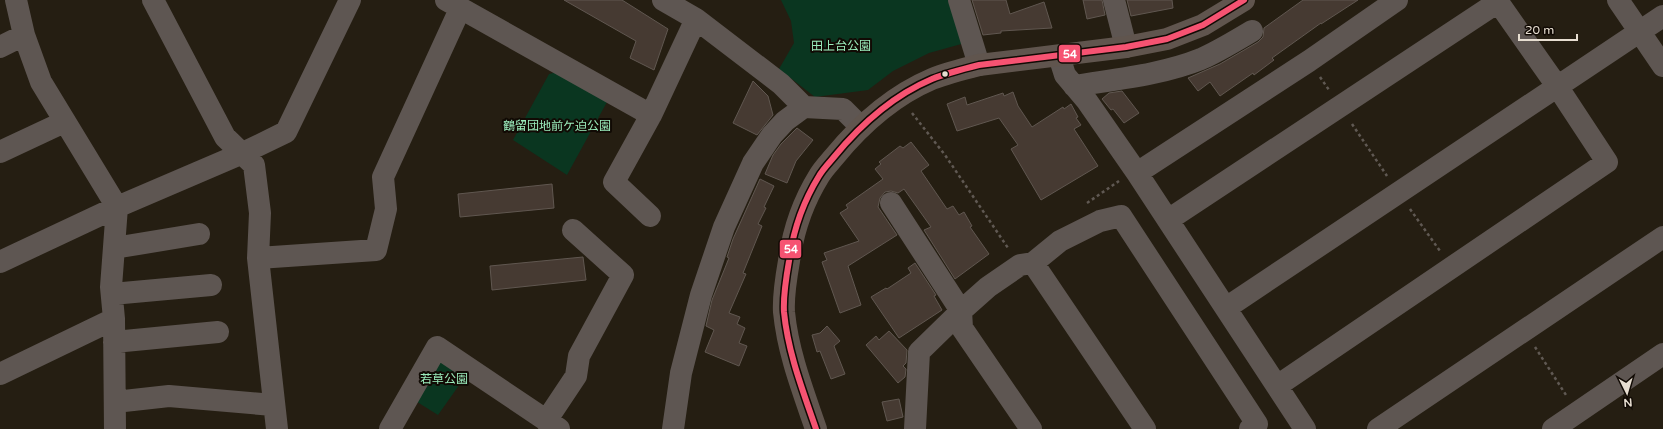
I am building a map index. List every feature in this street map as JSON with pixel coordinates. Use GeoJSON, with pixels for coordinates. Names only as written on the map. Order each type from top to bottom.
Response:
{"type":"FeatureCollection","features":[{"type":"Feature","properties":{"kind":"main road"},"geometry":{"type":"LineString","coordinates":[[816,429],[797,375],[789,345],[784,311],[786,282],[796,224],[806,200],[819,176],[861,127],[879,110],[911,89],[943,75],[978,65],[1126,47],[1167,39],[1196,28],[1234,8],[1244,0]]}},
{"type":"Feature","properties":{"kind":"street"},"geometry":{"type":"LineString","coordinates":[[16,0],[24,35],[41,82],[117,207],[112,294],[114,319],[115,429]]}},
{"type":"Feature","properties":{"kind":"street"},"geometry":{"type":"LineString","coordinates":[[153,0],[225,137],[254,165],[260,213],[258,258],[273,405],[277,429]]}},
{"type":"Feature","properties":{"kind":"street"},"geometry":{"type":"LineString","coordinates":[[0,262],[117,207],[243,154],[286,132],[350,0]]}},
{"type":"Feature","properties":{"kind":"street"},"geometry":{"type":"LineString","coordinates":[[664,0],[696,18],[781,84],[804,107]]}},
{"type":"Feature","properties":{"kind":"street"},"geometry":{"type":"LineString","coordinates":[[959,0],[978,65]]}},
{"type":"Feature","properties":{"kind":"street"},"geometry":{"type":"LineString","coordinates":[[1114,0],[1126,47]]}},
{"type":"Feature","properties":{"kind":"street"},"geometry":{"type":"LineString","coordinates":[[1137,173],[1309,61],[1397,0]]}},
{"type":"Feature","properties":{"kind":"street"},"geometry":{"type":"LineString","coordinates":[[1618,0],[1663,66]]}},
{"type":"Feature","properties":{"kind":"street"},"geometry":{"type":"LineString","coordinates":[[1168,220],[1498,2],[1557,86],[1606,162],[1277,386]]}},
{"type":"Feature","properties":{"kind":"street"},"geometry":{"type":"LineString","coordinates":[[258,258],[376,250],[386,210],[383,177],[453,4],[651,116]]}},
{"type":"Feature","properties":{"kind":"street"},"geometry":{"type":"LineString","coordinates":[[1226,308],[1663,16]]}},
{"type":"Feature","properties":{"kind":"street"},"geometry":{"type":"LineString","coordinates":[[650,216],[614,182],[651,116],[696,18]]}},
{"type":"Feature","properties":{"kind":"street"},"geometry":{"type":"LineString","coordinates":[[1074,86],[1151,73],[1193,61],[1224,48],[1252,31]]}},
{"type":"Feature","properties":{"kind":"street"},"geometry":{"type":"LineString","coordinates":[[0,47],[24,35]]}},
{"type":"Feature","properties":{"kind":"street"},"geometry":{"type":"LineString","coordinates":[[1059,56],[1065,75],[1087,101],[1137,173],[1306,429]]}},
{"type":"Feature","properties":{"kind":"street"},"geometry":{"type":"LineString","coordinates":[[673,429],[681,373],[700,295],[724,227],[753,164],[768,140],[786,121],[804,107],[843,109],[861,127]]}},
{"type":"Feature","properties":{"kind":"street"},"geometry":{"type":"LineString","coordinates":[[0,152],[64,122]]}},
{"type":"Feature","properties":{"kind":"street"},"geometry":{"type":"LineString","coordinates":[[891,203],[961,311],[962,328],[1031,429]]}},
{"type":"Feature","properties":{"kind":"street"},"geometry":{"type":"LineString","coordinates":[[916,428],[919,352],[988,287],[1060,241],[1100,221],[1121,216],[1257,424],[1250,429]]}},
{"type":"Feature","properties":{"kind":"street"},"geometry":{"type":"LineString","coordinates":[[390,429],[437,347],[553,425],[576,376],[579,356],[623,275],[573,230]]}},
{"type":"Feature","properties":{"kind":"street"},"geometry":{"type":"LineString","coordinates":[[114,248],[199,234]]}},
{"type":"Feature","properties":{"kind":"street"},"geometry":{"type":"LineString","coordinates":[[1378,429],[1663,237]]}},
{"type":"Feature","properties":{"kind":"street"},"geometry":{"type":"LineString","coordinates":[[1026,264],[1145,429]]}},
{"type":"Feature","properties":{"kind":"street"},"geometry":{"type":"LineString","coordinates":[[112,294],[211,285]]}},
{"type":"Feature","properties":{"kind":"street"},"geometry":{"type":"LineString","coordinates":[[0,374],[114,319]]}},
{"type":"Feature","properties":{"kind":"street"},"geometry":{"type":"LineString","coordinates":[[114,342],[218,332]]}},
{"type":"Feature","properties":{"kind":"street"},"geometry":{"type":"LineString","coordinates":[[1553,429],[1663,354]]}},
{"type":"Feature","properties":{"kind":"street"},"geometry":{"type":"LineString","coordinates":[[115,402],[169,396],[273,405]]}},
{"type":"Feature","properties":{"kind":"path"},"geometry":{"type":"LineString","coordinates":[[1309,61],[1398,192],[1452,267]]}},
{"type":"Feature","properties":{"kind":"path"},"geometry":{"type":"LineString","coordinates":[[912,113],[1026,264]]}},
{"type":"Feature","properties":{"kind":"path"},"geometry":{"type":"LineString","coordinates":[[1524,330],[1578,412]]}},
{"type":"Feature","properties":{"kind":"green space","name":"田上台公園"},"geometry":{"type":"Polygon","coordinates":[[[781,0],[951,0],[965,43],[929,53],[893,71],[868,90],[815,97],[779,69],[794,43],[791,21],[781,0]]]}},
{"type":"Feature","properties":{"kind":"green space","name":"鶴留団地前ケ迫公園"},"geometry":{"type":"Polygon","coordinates":[[[558,72],[607,102],[567,175],[513,140],[549,74],[558,72]]]}},
{"type":"Feature","properties":{"kind":"green space","name":"若草公園"},"geometry":{"type":"Polygon","coordinates":[[[435,360],[467,374],[438,415],[414,400],[435,360]]]}},
{"type":"Feature","properties":{"kind":"building"},"geometry":{"type":"Polygon","coordinates":[[[564,0],[622,0],[668,29],[654,70],[630,58],[636,41],[564,0]]]}},
{"type":"Feature","properties":{"kind":"building"},"geometry":{"type":"Polygon","coordinates":[[[972,0],[1006,0],[1010,14],[1044,2],[1052,28],[1001,31],[1001,33],[983,35],[972,0]]]}},
{"type":"Feature","properties":{"kind":"building"},"geometry":{"type":"Polygon","coordinates":[[[1083,0],[1102,0],[1105,15],[1087,19],[1083,0]]]}},
{"type":"Feature","properties":{"kind":"building"},"geometry":{"type":"Polygon","coordinates":[[[1127,0],[1172,0],[1173,8],[1131,16],[1127,0]]]}},
{"type":"Feature","properties":{"kind":"building"},"geometry":{"type":"Polygon","coordinates":[[[1303,0],[1358,0],[1321,23],[1272,58],[1274,60],[1254,75],[1253,73],[1220,96],[1210,82],[1198,91],[1188,78],[1220,64],[1258,42],[1263,37],[1264,28],[1303,0]]]}},
{"type":"Feature","properties":{"kind":"building"},"geometry":{"type":"Polygon","coordinates":[[[753,81],[768,96],[773,115],[757,135],[733,123],[753,81]]]}},
{"type":"Feature","properties":{"kind":"building"},"geometry":{"type":"Polygon","coordinates":[[[1122,91],[1139,113],[1124,123],[1113,109],[1111,110],[1102,99],[1109,93],[1122,91]]]}},
{"type":"Feature","properties":{"kind":"building"},"geometry":{"type":"Polygon","coordinates":[[[1013,92],[1018,106],[1032,127],[1063,107],[1064,109],[1071,104],[1078,117],[1076,118],[1081,125],[1074,129],[1098,166],[1041,200],[1011,149],[1018,145],[999,118],[957,131],[947,104],[965,97],[967,105],[1003,93],[1004,96],[1013,92]]]}},
{"type":"Feature","properties":{"kind":"building"},"geometry":{"type":"Polygon","coordinates":[[[797,128],[813,140],[796,161],[787,183],[765,174],[773,155],[781,144],[797,128]]]}},
{"type":"Feature","properties":{"kind":"building"},"geometry":{"type":"Polygon","coordinates":[[[911,142],[929,165],[921,171],[947,209],[953,206],[959,215],[964,212],[972,226],[970,227],[989,254],[955,279],[924,230],[931,227],[904,189],[898,193],[891,191],[885,192],[880,198],[878,207],[897,235],[848,266],[861,305],[840,313],[822,262],[827,260],[824,253],[859,241],[840,213],[848,208],[846,205],[883,179],[875,169],[881,164],[879,162],[900,146],[903,148],[911,142]]]}},
{"type":"Feature","properties":{"kind":"building"},"geometry":{"type":"Polygon","coordinates":[[[760,179],[774,186],[758,224],[762,226],[743,273],[746,274],[729,313],[740,317],[737,324],[745,328],[739,343],[747,346],[739,366],[705,352],[714,330],[706,326],[712,300],[729,258],[727,257],[733,239],[760,179]]]}},
{"type":"Feature","properties":{"kind":"building"},"geometry":{"type":"Polygon","coordinates":[[[552,184],[554,208],[460,217],[458,194],[552,184]]]}},
{"type":"Feature","properties":{"kind":"building"},"geometry":{"type":"Polygon","coordinates":[[[583,257],[586,280],[492,290],[490,266],[583,257]]]}},
{"type":"Feature","properties":{"kind":"building"},"geometry":{"type":"Polygon","coordinates":[[[915,263],[936,295],[934,296],[942,310],[899,338],[871,297],[886,288],[887,289],[911,273],[908,268],[915,263]]]}},
{"type":"Feature","properties":{"kind":"building"},"geometry":{"type":"Polygon","coordinates":[[[827,326],[840,341],[834,346],[845,374],[831,379],[820,351],[817,352],[812,335],[820,333],[827,326]]]}},
{"type":"Feature","properties":{"kind":"building"},"geometry":{"type":"Polygon","coordinates":[[[889,331],[907,350],[906,363],[903,366],[906,369],[905,377],[898,383],[866,345],[876,336],[879,340],[889,331]]]}},
{"type":"Feature","properties":{"kind":"building"},"geometry":{"type":"Polygon","coordinates":[[[899,399],[903,417],[887,421],[882,402],[899,399]]]}},
{"type":"Feature","properties":{"kind":"transit line","name":"54"},"geometry":{"type":"LineString","coordinates":[[816,429],[792,357],[784,312],[786,280],[793,239],[808,196],[822,171],[855,133],[891,102],[917,86],[943,75],[979,65],[1126,47],[1167,39],[1203,25],[1244,0]]}}]}
